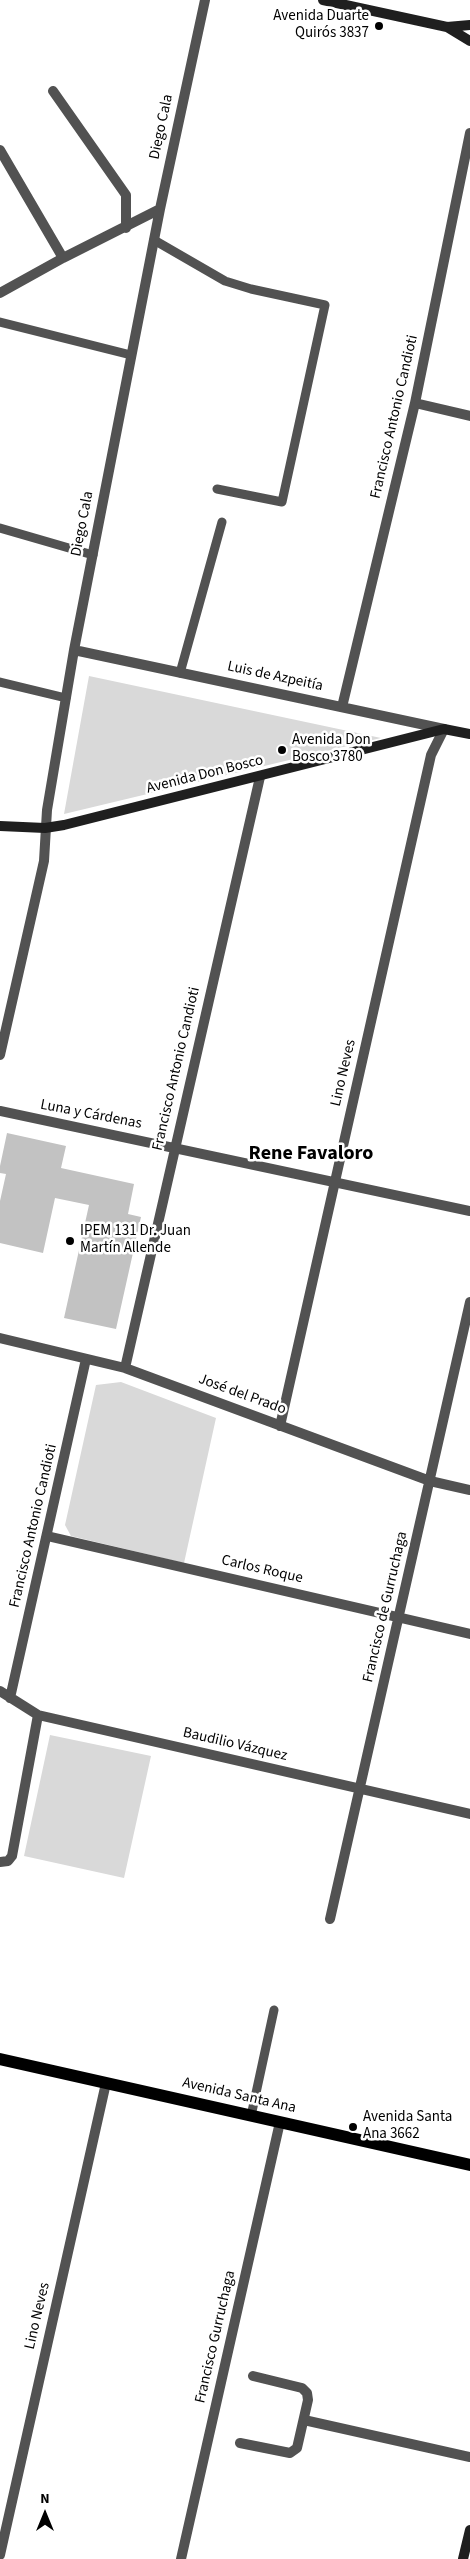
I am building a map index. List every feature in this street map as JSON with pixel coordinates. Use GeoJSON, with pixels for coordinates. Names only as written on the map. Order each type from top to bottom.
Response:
{"type":"FeatureCollection","features":[{"type":"Feature","properties":{"kind":"main road"},"geometry":{"type":"LineString","coordinates":[[324,0],[447,28],[470,41]]}},
{"type":"Feature","properties":{"kind":"main road"},"geometry":{"type":"LineString","coordinates":[[447,28],[470,25]]}},
{"type":"Feature","properties":{"kind":"main road","name":"Avenida Don Bosco"},"geometry":{"type":"LineString","coordinates":[[0,826],[45,828],[64,825],[444,729]]}},
{"type":"Feature","properties":{"kind":"main road","name":"Luis de Azpeitía"},"geometry":{"type":"LineString","coordinates":[[444,729],[470,734]]}},
{"type":"Feature","properties":{"kind":"main road","name":"Avenida Santa Ana"},"geometry":{"type":"LineString","coordinates":[[0,2059],[470,2165]]}},
{"type":"Feature","properties":{"kind":"main road"},"geometry":{"type":"LineString","coordinates":[[463,2559],[470,2530]]}},
{"type":"Feature","properties":{"kind":"street","name":"Diego Cala"},"geometry":{"type":"LineString","coordinates":[[0,1055],[44,861],[45,828],[74,650],[160,209],[205,0]]}},
{"type":"Feature","properties":{"kind":"street"},"geometry":{"type":"LineString","coordinates":[[53,91],[126,195],[126,228]]}},
{"type":"Feature","properties":{"kind":"street","name":"Francisco Antonio Candioti"},"geometry":{"type":"LineString","coordinates":[[342,707],[415,403],[470,133]]}},
{"type":"Feature","properties":{"kind":"street"},"geometry":{"type":"LineString","coordinates":[[0,150],[63,258]]}},
{"type":"Feature","properties":{"kind":"street"},"geometry":{"type":"LineString","coordinates":[[0,294],[63,258],[126,228],[160,209]]}},
{"type":"Feature","properties":{"kind":"street"},"geometry":{"type":"LineString","coordinates":[[415,403],[470,416]]}},
{"type":"Feature","properties":{"kind":"street","name":"Luis de Azpeitía"},"geometry":{"type":"LineString","coordinates":[[74,650],[444,729]]}},
{"type":"Feature","properties":{"kind":"street","name":"Lino Neves"},"geometry":{"type":"LineString","coordinates":[[280,1426],[431,755],[444,729]]}},
{"type":"Feature","properties":{"kind":"street","name":"Francisco Antonio Candioti"},"geometry":{"type":"LineString","coordinates":[[125,1368],[260,777]]}},
{"type":"Feature","properties":{"kind":"street","name":"Luna y Cárdenas"},"geometry":{"type":"LineString","coordinates":[[0,1112],[175,1147],[334,1184],[470,1211]]}},
{"type":"Feature","properties":{"kind":"street","name":"Francisco de Gurruchaga"},"geometry":{"type":"LineString","coordinates":[[330,1919],[430,1481],[467,1333],[470,1302]]}},
{"type":"Feature","properties":{"kind":"street","name":"José del Prado"},"geometry":{"type":"LineString","coordinates":[[0,1338],[125,1368],[430,1481],[470,1490]]}},
{"type":"Feature","properties":{"kind":"street","name":"Francisco Antonio Candioti"},"geometry":{"type":"LineString","coordinates":[[10,1698],[86,1359]]}},
{"type":"Feature","properties":{"kind":"street","name":"Carlos Roque"},"geometry":{"type":"LineString","coordinates":[[47,1536],[470,1634]]}},
{"type":"Feature","properties":{"kind":"street","name":"Baudilio Vázquez"},"geometry":{"type":"LineString","coordinates":[[0,1691],[38,1715],[470,1814]]}},
{"type":"Feature","properties":{"kind":"street"},"geometry":{"type":"LineString","coordinates":[[1,1862],[8,1861],[12,1856],[38,1715]]}},
{"type":"Feature","properties":{"kind":"street","name":"Lino Neves"},"geometry":{"type":"LineString","coordinates":[[0,2555],[106,2083]]}},
{"type":"Feature","properties":{"kind":"street","name":"Francisco Gurruchaga"},"geometry":{"type":"LineString","coordinates":[[181,2559],[280,2122]]}},
{"type":"Feature","properties":{"kind":"street"},"geometry":{"type":"LineString","coordinates":[[240,2443],[290,2453],[297,2448],[308,2400],[307,2393],[302,2388],[253,2376]]}},
{"type":"Feature","properties":{"kind":"street"},"geometry":{"type":"LineString","coordinates":[[304,2420],[470,2457]]}},
{"type":"Feature","properties":{"kind":"lane"},"geometry":{"type":"LineString","coordinates":[[154,240],[225,281],[251,289],[325,305],[282,502],[216,489]]}},
{"type":"Feature","properties":{"kind":"lane"},"geometry":{"type":"LineString","coordinates":[[0,322],[131,355]]}},
{"type":"Feature","properties":{"kind":"lane"},"geometry":{"type":"LineString","coordinates":[[180,673],[222,522]]}},
{"type":"Feature","properties":{"kind":"lane"},"geometry":{"type":"LineString","coordinates":[[0,528],[92,555]]}},
{"type":"Feature","properties":{"kind":"lane"},"geometry":{"type":"LineString","coordinates":[[0,682],[66,698]]}},
{"type":"Feature","properties":{"kind":"lane"},"geometry":{"type":"LineString","coordinates":[[251,2116],[274,2010]]}},
{"type":"Feature","properties":{"kind":"shaded area"},"geometry":{"type":"Polygon","coordinates":[[[89,676],[381,738],[64,814],[89,676]]]}},
{"type":"Feature","properties":{"kind":"shaded area"},"geometry":{"type":"Polygon","coordinates":[[[121,1382],[216,1418],[184,1563],[71,1536],[65,1525],[96,1385],[121,1382]]]}},
{"type":"Feature","properties":{"kind":"shaded area"},"geometry":{"type":"Polygon","coordinates":[[[50,1735],[151,1756],[124,1878],[24,1856],[50,1735]]]}},
{"type":"Feature","properties":{"kind":"building"},"geometry":{"type":"Polygon","coordinates":[[[7,1133],[66,1146],[61,1168],[134,1184],[128,1214],[141,1217],[116,1329],[64,1318],[89,1205],[55,1198],[43,1253],[0,1243],[0,1201],[6,1174],[0,1173],[0,1166],[7,1133]]]}},
{"type":"Feature","properties":{"kind":"place","name":"Avenida Duarte Quirós 3837"},"geometry":{"type":"Point","coordinates":[379,26]}},
{"type":"Feature","properties":{"kind":"place","name":"Avenida Don Bosco 3780"},"geometry":{"type":"Point","coordinates":[282,750]}},
{"type":"Feature","properties":{"kind":"place","name":"IPEM 131 Dr. Juan Martín Allende"},"geometry":{"type":"Point","coordinates":[70,1241]}},
{"type":"Feature","properties":{"kind":"place","name":"Avenida Santa Ana 3662"},"geometry":{"type":"Point","coordinates":[353,2127]}},
{"type":"Feature","properties":{"kind":"district","name":"Rene Favaloro"},"geometry":{"type":"Point","coordinates":[311,1155]}}]}
